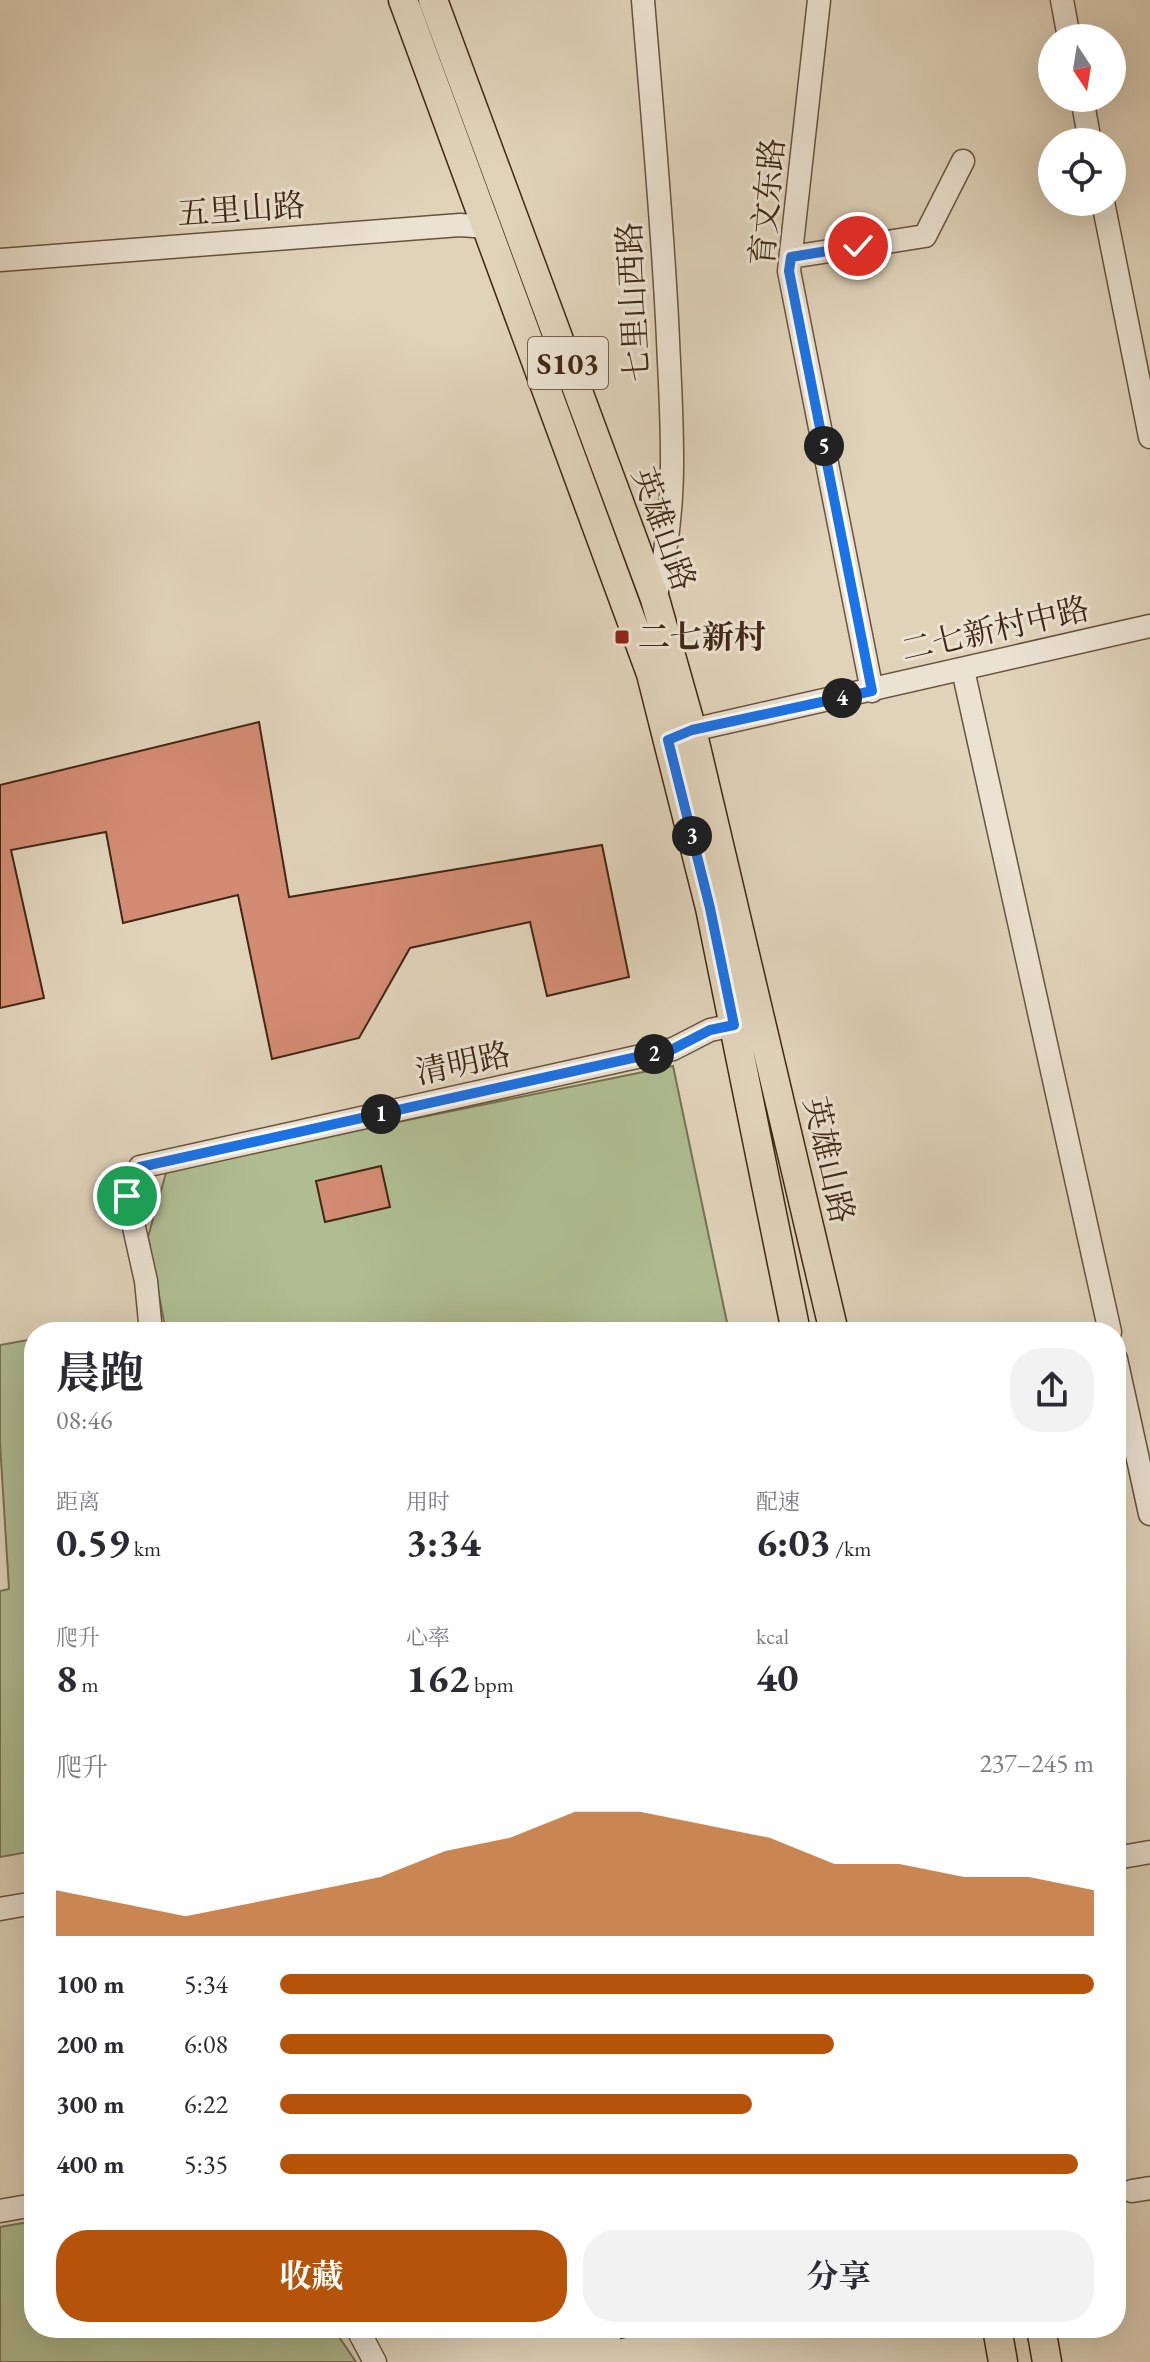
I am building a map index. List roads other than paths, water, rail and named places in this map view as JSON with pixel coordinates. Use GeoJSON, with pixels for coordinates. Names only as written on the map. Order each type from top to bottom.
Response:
{"type":"FeatureCollection","features":[{"type":"Feature","properties":{"kind":"main road","name":"英雄山路"},"geometry":{"type":"LineString","coordinates":[[403,0],[651,674],[680,735],[831,1322]]}},
{"type":"Feature","properties":{"kind":"main road","name":"英雄山路"},"geometry":{"type":"LineString","coordinates":[[433,0],[655,599],[710,908],[794,1322]]}},
{"type":"Feature","properties":{"kind":"main road"},"geometry":{"type":"LineString","coordinates":[[999,2338],[1003,2362]]}},
{"type":"Feature","properties":{"kind":"main road"},"geometry":{"type":"LineString","coordinates":[[1043,2338],[1047,2362]]}},
{"type":"Feature","properties":{"kind":"street","name":"七里山西路"},"geometry":{"type":"LineString","coordinates":[[643,0],[666,284],[674,469],[665,560],[655,599]]}},
{"type":"Feature","properties":{"kind":"street","name":"育文东路"},"geometry":{"type":"LineString","coordinates":[[819,0],[789,271],[872,691]]}},
{"type":"Feature","properties":{"kind":"street"},"geometry":{"type":"LineString","coordinates":[[1062,0],[1066,24]]}},
{"type":"Feature","properties":{"kind":"street"},"geometry":{"type":"LineString","coordinates":[[791,257],[925,236],[963,161]]}},
{"type":"Feature","properties":{"kind":"street"},"geometry":{"type":"LineString","coordinates":[[1106,216],[1150,437]]}},
{"type":"Feature","properties":{"kind":"street","name":"五里山路"},"geometry":{"type":"LineString","coordinates":[[0,260],[460,225],[487,227]]}},
{"type":"Feature","properties":{"kind":"street","name":"二七新村中路"},"geometry":{"type":"LineString","coordinates":[[680,735],[1150,626]]}},
{"type":"Feature","properties":{"kind":"street"},"geometry":{"type":"LineString","coordinates":[[963,670],[1108,1322]]}},
{"type":"Feature","properties":{"kind":"street","name":"清明路"},"geometry":{"type":"LineString","coordinates":[[150,1322],[146,1281],[127,1196],[140,1167],[673,1049],[710,1030],[734,1025]]}},
{"type":"Feature","properties":{"kind":"street"},"geometry":{"type":"LineString","coordinates":[[1126,1404],[1150,1514]]}},
{"type":"Feature","properties":{"kind":"street"},"geometry":{"type":"LineString","coordinates":[[1126,1856],[1150,1852]]}},
{"type":"Feature","properties":{"kind":"street"},"geometry":{"type":"LineString","coordinates":[[0,1909],[24,1905]]}},
{"type":"Feature","properties":{"kind":"street"},"geometry":{"type":"LineString","coordinates":[[0,2211],[24,2207]]}},
{"type":"Feature","properties":{"kind":"street"},"geometry":{"type":"LineString","coordinates":[[362,2338],[375,2362]]}},
{"type":"Feature","properties":{"kind":"place","name":"二七新村"},"geometry":{"type":"Point","coordinates":[622,637]}}]}
